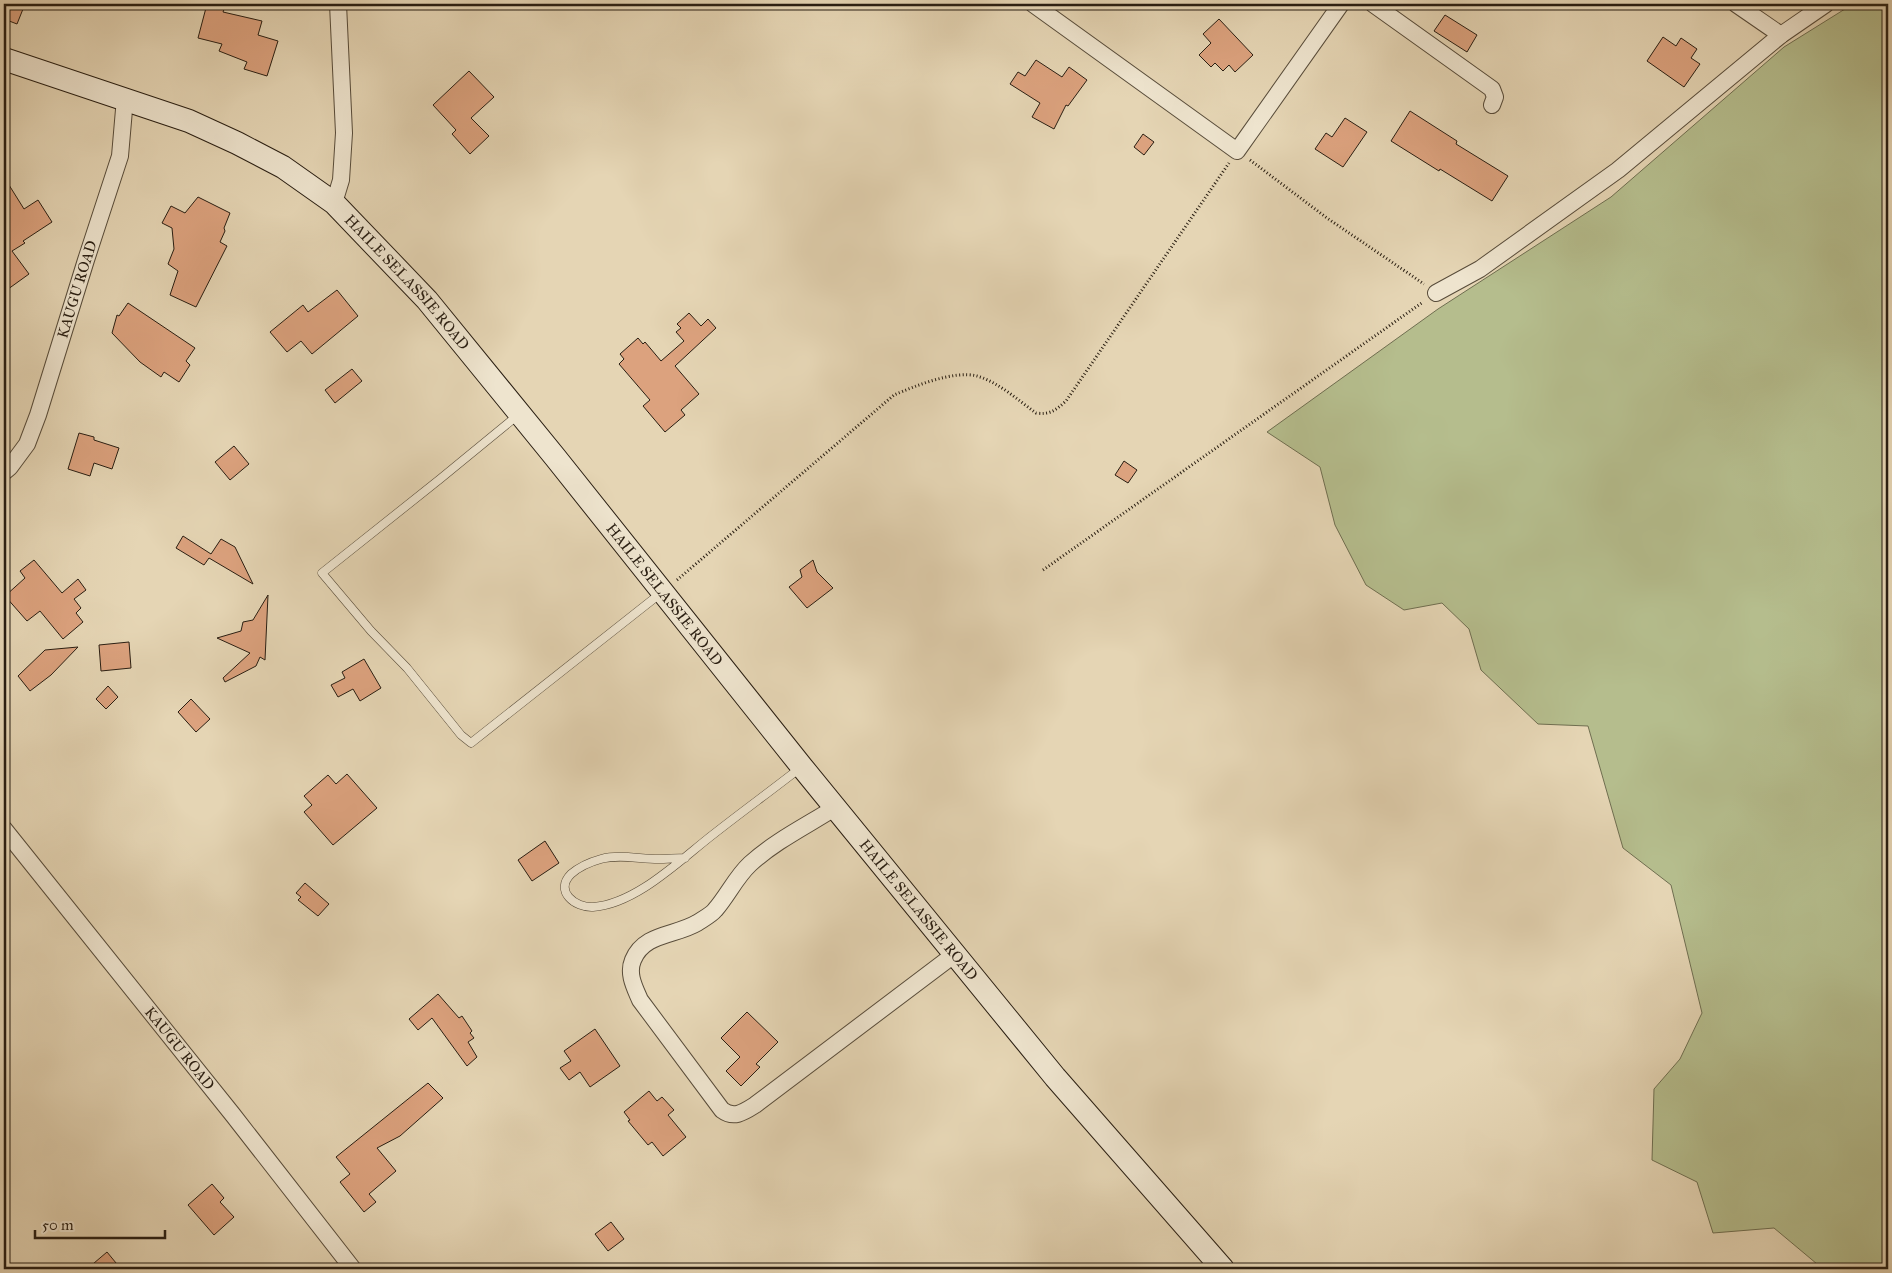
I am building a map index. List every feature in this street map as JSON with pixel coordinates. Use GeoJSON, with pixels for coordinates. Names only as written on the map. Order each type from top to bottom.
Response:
{"type":"FeatureCollection","features":[{"type":"Feature","properties":{"kind":"street"},"geometry":{"type":"LineString","coordinates":[[334,203],[341,180],[344,133],[338,4]]}},
{"type":"Feature","properties":{"kind":"street"},"geometry":{"type":"LineString","coordinates":[[1034,4],[1237,150],[1341,4]]}},
{"type":"Feature","properties":{"kind":"street"},"geometry":{"type":"LineString","coordinates":[[1373,4],[1492,89],[1495,97],[1492,105]]}},
{"type":"Feature","properties":{"kind":"street"},"geometry":{"type":"LineString","coordinates":[[1736,4],[1781,35]]}},
{"type":"Feature","properties":{"kind":"street"},"geometry":{"type":"LineString","coordinates":[[1436,293],[1480,269],[1618,170],[1781,35],[1826,4]]}},
{"type":"Feature","properties":{"kind":"street","name":"HAILE SELASSIE ROAD"},"geometry":{"type":"LineString","coordinates":[[4,59],[189,121],[237,143],[282,167],[334,203],[427,300],[664,592],[802,767],[1055,1077],[1223,1269]]}},
{"type":"Feature","properties":{"kind":"street","name":"KAUGU ROAD"},"geometry":{"type":"LineString","coordinates":[[4,472],[27,444],[38,415],[120,156],[125,98]]}},
{"type":"Feature","properties":{"kind":"street"},"geometry":{"type":"LineString","coordinates":[[836,807],[771,848],[750,864],[714,911],[694,924],[659,936],[642,946],[632,961],[631,980],[640,1000],[722,1110],[728,1115],[737,1114],[755,1105],[955,954]]}},
{"type":"Feature","properties":{"kind":"street","name":"KAUGU ROAD"},"geometry":{"type":"LineString","coordinates":[[4,829],[233,1114],[353,1269]]}},
{"type":"Feature","properties":{"kind":"lane"},"geometry":{"type":"LineString","coordinates":[[519,414],[322,573],[371,631],[407,668],[461,736],[471,743],[664,592]]}},
{"type":"Feature","properties":{"kind":"lane"},"geometry":{"type":"LineString","coordinates":[[685,858],[603,858],[585,865],[570,875],[564,885],[565,894],[570,901],[592,907],[616,901],[639,890],[685,858],[802,767]]}},
{"type":"Feature","properties":{"kind":"path"},"geometry":{"type":"LineString","coordinates":[[664,592],[894,395],[922,383],[950,377],[975,376],[990,381],[1036,413],[1045,414],[1056,410],[1066,401],[1237,150],[1327,218],[1436,293],[1043,570]]}},
{"type":"Feature","properties":{"kind":"green space"},"geometry":{"type":"Polygon","coordinates":[[[1853,4],[1888,4],[1888,1269],[1823,1269],[1774,1228],[1713,1233],[1697,1182],[1652,1160],[1654,1089],[1680,1059],[1702,1013],[1671,885],[1623,848],[1588,726],[1538,724],[1481,670],[1469,629],[1442,603],[1404,610],[1366,585],[1335,525],[1320,467],[1267,432],[1438,309],[1611,197],[1784,47],[1853,4]]]}},
{"type":"Feature","properties":{"kind":"building"},"geometry":{"type":"Polygon","coordinates":[[[9,4],[23,9],[17,24],[4,19],[9,4]]]}},
{"type":"Feature","properties":{"kind":"building"},"geometry":{"type":"Polygon","coordinates":[[[207,4],[226,4],[223,12],[262,21],[258,35],[278,41],[267,76],[244,69],[247,62],[219,51],[222,44],[198,38],[207,4]]]}},
{"type":"Feature","properties":{"kind":"building"},"geometry":{"type":"Polygon","coordinates":[[[1445,15],[1477,35],[1467,52],[1434,31],[1445,15]]]}},
{"type":"Feature","properties":{"kind":"building"},"geometry":{"type":"Polygon","coordinates":[[[1219,19],[1253,55],[1235,72],[1229,65],[1223,71],[1215,63],[1211,67],[1199,55],[1211,43],[1203,34],[1219,19]]]}},
{"type":"Feature","properties":{"kind":"building"},"geometry":{"type":"Polygon","coordinates":[[[1663,37],[1676,46],[1681,38],[1697,49],[1691,58],[1700,64],[1684,87],[1647,61],[1663,37]]]}},
{"type":"Feature","properties":{"kind":"building"},"geometry":{"type":"Polygon","coordinates":[[[1036,60],[1062,77],[1069,67],[1087,80],[1068,106],[1066,105],[1054,129],[1032,117],[1040,103],[1010,84],[1018,72],[1025,76],[1036,60]]]}},
{"type":"Feature","properties":{"kind":"building"},"geometry":{"type":"Polygon","coordinates":[[[469,71],[494,97],[471,118],[489,136],[470,154],[452,134],[456,130],[433,105],[469,71]]]}},
{"type":"Feature","properties":{"kind":"building"},"geometry":{"type":"Polygon","coordinates":[[[1410,111],[1457,141],[1456,144],[1508,176],[1492,201],[1391,141],[1410,111]]]}},
{"type":"Feature","properties":{"kind":"building"},"geometry":{"type":"Polygon","coordinates":[[[1345,118],[1367,132],[1343,167],[1315,149],[1326,133],[1332,137],[1345,118]]]}},
{"type":"Feature","properties":{"kind":"building"},"geometry":{"type":"Polygon","coordinates":[[[1143,134],[1154,142],[1144,155],[1134,147],[1143,134]]]}},
{"type":"Feature","properties":{"kind":"building"},"geometry":{"type":"Polygon","coordinates":[[[4,177],[24,209],[38,200],[52,222],[23,241],[25,243],[12,251],[29,274],[4,292],[4,177]]]}},
{"type":"Feature","properties":{"kind":"building"},"geometry":{"type":"Polygon","coordinates":[[[198,197],[230,213],[220,242],[227,246],[196,307],[170,295],[178,271],[168,264],[174,249],[172,228],[162,223],[171,206],[185,213],[198,197]]]}},
{"type":"Feature","properties":{"kind":"building"},"geometry":{"type":"Polygon","coordinates":[[[337,290],[358,316],[312,354],[301,341],[287,352],[270,332],[303,305],[308,312],[337,290]]]}},
{"type":"Feature","properties":{"kind":"building"},"geometry":{"type":"Polygon","coordinates":[[[128,303],[195,348],[186,361],[190,365],[179,382],[164,372],[161,377],[140,362],[112,333],[117,315],[119,316],[128,303]]]}},
{"type":"Feature","properties":{"kind":"building"},"geometry":{"type":"Polygon","coordinates":[[[689,313],[701,326],[708,319],[716,328],[675,366],[699,394],[681,410],[685,415],[665,432],[643,406],[650,400],[619,364],[624,359],[620,354],[638,338],[643,344],[645,342],[661,361],[684,341],[676,332],[681,328],[677,324],[689,313]]]}},
{"type":"Feature","properties":{"kind":"building"},"geometry":{"type":"Polygon","coordinates":[[[352,369],[362,381],[335,403],[325,390],[352,369]]]}},
{"type":"Feature","properties":{"kind":"building"},"geometry":{"type":"Polygon","coordinates":[[[79,433],[94,437],[94,440],[119,448],[112,469],[94,463],[90,476],[68,469],[79,433]]]}},
{"type":"Feature","properties":{"kind":"building"},"geometry":{"type":"Polygon","coordinates":[[[234,446],[249,464],[230,480],[215,462],[234,446]]]}},
{"type":"Feature","properties":{"kind":"building"},"geometry":{"type":"Polygon","coordinates":[[[1124,461],[1137,470],[1128,483],[1115,475],[1124,461]]]}},
{"type":"Feature","properties":{"kind":"building"},"geometry":{"type":"Polygon","coordinates":[[[183,536],[211,554],[221,539],[235,547],[253,584],[209,558],[204,565],[176,548],[183,536]]]}},
{"type":"Feature","properties":{"kind":"building"},"geometry":{"type":"Polygon","coordinates":[[[34,560],[62,593],[78,579],[86,590],[74,599],[81,608],[76,613],[83,622],[63,639],[40,611],[27,621],[5,596],[25,578],[20,571],[34,560]]]}},
{"type":"Feature","properties":{"kind":"building"},"geometry":{"type":"Polygon","coordinates":[[[813,560],[817,572],[833,588],[807,608],[789,587],[802,577],[800,570],[813,560]]]}},
{"type":"Feature","properties":{"kind":"building"},"geometry":{"type":"Polygon","coordinates":[[[268,595],[265,660],[260,657],[256,666],[225,682],[223,678],[250,653],[217,638],[241,631],[243,622],[253,620],[268,595]]]}},
{"type":"Feature","properties":{"kind":"building"},"geometry":{"type":"Polygon","coordinates":[[[129,642],[131,668],[101,671],[99,645],[129,642]]]}},
{"type":"Feature","properties":{"kind":"building"},"geometry":{"type":"Polygon","coordinates":[[[78,647],[51,675],[30,691],[18,676],[45,650],[78,647]]]}},
{"type":"Feature","properties":{"kind":"building"},"geometry":{"type":"Polygon","coordinates":[[[364,659],[381,688],[360,701],[353,689],[338,697],[331,685],[345,678],[342,672],[364,659]]]}},
{"type":"Feature","properties":{"kind":"building"},"geometry":{"type":"Polygon","coordinates":[[[108,686],[118,697],[106,709],[96,699],[108,686]]]}},
{"type":"Feature","properties":{"kind":"building"},"geometry":{"type":"Polygon","coordinates":[[[191,699],[210,719],[196,732],[178,712],[191,699]]]}},
{"type":"Feature","properties":{"kind":"building"},"geometry":{"type":"Polygon","coordinates":[[[347,774],[377,808],[333,845],[304,812],[312,805],[304,796],[328,775],[336,784],[347,774]]]}},
{"type":"Feature","properties":{"kind":"building"},"geometry":{"type":"Polygon","coordinates":[[[545,841],[559,863],[532,881],[518,860],[545,841]]]}},
{"type":"Feature","properties":{"kind":"building"},"geometry":{"type":"Polygon","coordinates":[[[305,883],[329,904],[318,916],[298,900],[301,897],[296,893],[305,883]]]}},
{"type":"Feature","properties":{"kind":"building"},"geometry":{"type":"Polygon","coordinates":[[[438,994],[459,1018],[462,1016],[472,1031],[470,1033],[474,1038],[468,1042],[477,1057],[467,1066],[432,1018],[418,1030],[409,1019],[438,994]]]}},
{"type":"Feature","properties":{"kind":"building"},"geometry":{"type":"Polygon","coordinates":[[[747,1012],[778,1042],[756,1064],[760,1067],[741,1086],[726,1071],[740,1057],[721,1038],[747,1012]]]}},
{"type":"Feature","properties":{"kind":"building"},"geometry":{"type":"Polygon","coordinates":[[[595,1029],[620,1066],[590,1087],[580,1072],[569,1080],[560,1068],[571,1061],[564,1051],[595,1029]]]}},
{"type":"Feature","properties":{"kind":"building"},"geometry":{"type":"Polygon","coordinates":[[[428,1083],[443,1098],[400,1136],[377,1148],[396,1171],[369,1194],[376,1202],[364,1212],[340,1182],[350,1174],[336,1157],[428,1083]]]}},
{"type":"Feature","properties":{"kind":"building"},"geometry":{"type":"Polygon","coordinates":[[[649,1091],[657,1101],[662,1097],[674,1110],[668,1115],[686,1137],[663,1156],[652,1142],[648,1145],[628,1121],[630,1120],[624,1112],[649,1091]]]}},
{"type":"Feature","properties":{"kind":"building"},"geometry":{"type":"Polygon","coordinates":[[[212,1184],[224,1198],[220,1202],[234,1217],[214,1235],[188,1205],[212,1184]]]}},
{"type":"Feature","properties":{"kind":"building"},"geometry":{"type":"Polygon","coordinates":[[[611,1222],[624,1239],[608,1251],[595,1234],[611,1222]]]}},
{"type":"Feature","properties":{"kind":"building"},"geometry":{"type":"Polygon","coordinates":[[[107,1252],[121,1269],[87,1269],[107,1252]]]}}]}
